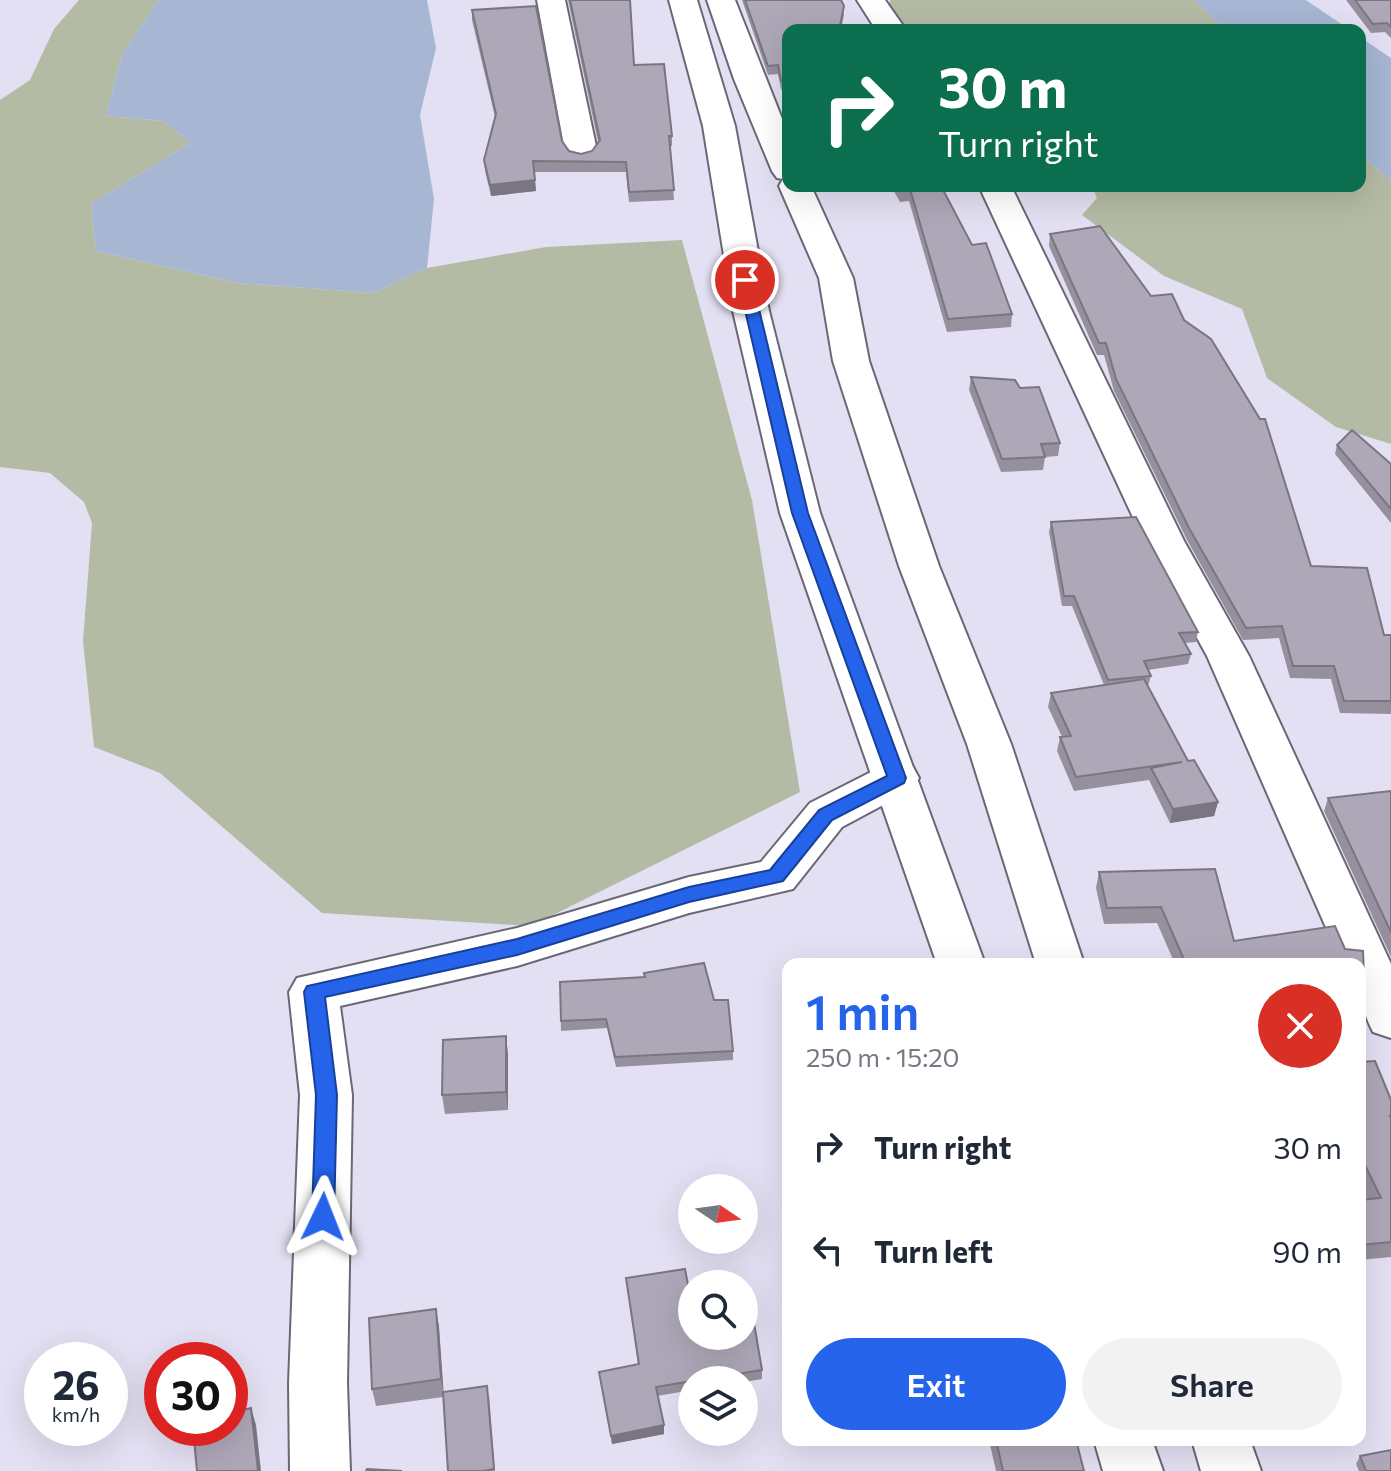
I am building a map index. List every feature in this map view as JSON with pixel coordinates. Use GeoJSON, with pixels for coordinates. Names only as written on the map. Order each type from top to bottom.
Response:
{"type":"FeatureCollection","features":[{"type":"Feature","properties":{"kind":"street"},"geometry":{"type":"LineString","coordinates":[[551,0],[581,151]]}},
{"type":"Feature","properties":{"kind":"street"},"geometry":{"type":"LineString","coordinates":[[683,0],[719,126],[751,311],[800,513],[959,958]]}},
{"type":"Feature","properties":{"kind":"street"},"geometry":{"type":"LineString","coordinates":[[721,0],[749,79],[782,157]]}},
{"type":"Feature","properties":{"kind":"street"},"geometry":{"type":"LineString","coordinates":[[871,0],[887,24]]}},
{"type":"Feature","properties":{"kind":"street"},"geometry":{"type":"LineString","coordinates":[[798,192],[836,278],[851,361],[878,444],[919,566],[989,744],[1058,958]]}},
{"type":"Feature","properties":{"kind":"street"},"geometry":{"type":"LineString","coordinates":[[998,192],[1164,541],[1228,656],[1364,958]]}},
{"type":"Feature","properties":{"kind":"street"},"geometry":{"type":"LineString","coordinates":[[320,1471],[318,1383],[326,1095],[314,992],[517,947],[689,895],[776,876],[826,815],[897,778]]}},
{"type":"Feature","properties":{"kind":"street"},"geometry":{"type":"LineString","coordinates":[[1366,962],[1391,1018]]}},
{"type":"Feature","properties":{"kind":"street"},"geometry":{"type":"LineString","coordinates":[[1125,1446],[1133,1471]]}},
{"type":"Feature","properties":{"kind":"street"},"geometry":{"type":"LineString","coordinates":[[1223,1446],[1231,1471]]}},
{"type":"Feature","properties":{"kind":"green space"},"geometry":{"type":"Polygon","coordinates":[[[79,0],[159,0],[122,54],[106,116],[164,121],[190,143],[91,204],[96,251],[239,283],[373,293],[427,268],[546,247],[682,240],[752,500],[800,792],[531,926],[322,913],[160,773],[94,747],[83,641],[92,523],[84,502],[50,473],[0,467],[0,100],[30,80],[54,29],[79,0]]]}},
{"type":"Feature","properties":{"kind":"green space"},"geometry":{"type":"Polygon","coordinates":[[[890,0],[1194,0],[1219,24],[895,24],[889,20],[890,0]]]}},
{"type":"Feature","properties":{"kind":"green space"},"geometry":{"type":"Polygon","coordinates":[[[1366,159],[1391,180],[1391,444],[1336,427],[1267,378],[1242,309],[1164,276],[1082,215],[1097,198],[1094,192],[1366,192],[1366,159]]]}},
{"type":"Feature","properties":{"kind":"water"},"geometry":{"type":"Polygon","coordinates":[[[159,0],[427,0],[436,48],[420,115],[434,199],[427,268],[373,293],[239,283],[96,251],[91,204],[190,143],[164,121],[106,116],[122,54],[159,0]]]}},
{"type":"Feature","properties":{"kind":"water"},"geometry":{"type":"Polygon","coordinates":[[[1194,0],[1306,0],[1341,24],[1219,24],[1194,0]]]}},
{"type":"Feature","properties":{"kind":"water"},"geometry":{"type":"Polygon","coordinates":[[[1366,41],[1391,58],[1391,180],[1366,159],[1366,41]]]}},
{"type":"Feature","properties":{"kind":"building"},"geometry":{"type":"Polygon","coordinates":[[[570,0],[630,0],[634,65],[664,64],[674,190],[629,192],[626,162],[533,161],[535,180],[490,185],[484,160],[496,114],[472,10],[536,6],[562,141],[569,151],[581,154],[592,151],[600,140],[570,0]]]}},
{"type":"Feature","properties":{"kind":"building"},"geometry":{"type":"Polygon","coordinates":[[[745,0],[841,0],[844,6],[840,24],[782,24],[782,81],[778,65],[768,66],[745,0]]]}},
{"type":"Feature","properties":{"kind":"building"},"geometry":{"type":"Polygon","coordinates":[[[1355,0],[1391,0],[1391,27],[1387,23],[1373,24],[1355,0]]]}},
{"type":"Feature","properties":{"kind":"building"},"geometry":{"type":"Polygon","coordinates":[[[911,192],[944,192],[972,245],[986,243],[1012,314],[948,319],[911,192]]]}},
{"type":"Feature","properties":{"kind":"building"},"geometry":{"type":"Polygon","coordinates":[[[1100,226],[1151,296],[1172,294],[1184,320],[1211,339],[1260,419],[1265,419],[1311,566],[1367,568],[1384,635],[1391,635],[1391,701],[1344,701],[1334,666],[1293,666],[1282,626],[1246,628],[1189,528],[1116,379],[1106,343],[1099,343],[1050,234],[1100,226]]]}},
{"type":"Feature","properties":{"kind":"building"},"geometry":{"type":"Polygon","coordinates":[[[971,377],[1015,380],[1020,388],[1039,387],[1060,443],[1041,444],[1045,457],[1002,459],[971,377]]]}},
{"type":"Feature","properties":{"kind":"building"},"geometry":{"type":"Polygon","coordinates":[[[1352,430],[1391,464],[1391,509],[1337,445],[1352,430]]]}},
{"type":"Feature","properties":{"kind":"building"},"geometry":{"type":"Polygon","coordinates":[[[1136,517],[1198,632],[1179,633],[1191,654],[1144,661],[1151,676],[1108,680],[1074,596],[1064,596],[1051,522],[1136,517]]]}},
{"type":"Feature","properties":{"kind":"building"},"geometry":{"type":"Polygon","coordinates":[[[1144,679],[1188,761],[1194,760],[1218,802],[1173,809],[1151,768],[1182,762],[1076,777],[1060,737],[1071,736],[1051,693],[1144,679]]]}},
{"type":"Feature","properties":{"kind":"building"},"geometry":{"type":"Polygon","coordinates":[[[1391,791],[1391,932],[1328,798],[1391,791]]]}},
{"type":"Feature","properties":{"kind":"building"},"geometry":{"type":"Polygon","coordinates":[[[1215,869],[1234,941],[1335,926],[1345,949],[1363,951],[1363,958],[1183,958],[1161,907],[1107,908],[1099,872],[1215,869]]]}},
{"type":"Feature","properties":{"kind":"building"},"geometry":{"type":"Polygon","coordinates":[[[704,963],[714,1000],[728,1000],[733,1051],[615,1057],[606,1019],[561,1021],[560,982],[645,977],[644,973],[704,963]]]}},
{"type":"Feature","properties":{"kind":"building"},"geometry":{"type":"Polygon","coordinates":[[[506,1036],[506,1092],[442,1095],[443,1040],[506,1036]]]}},
{"type":"Feature","properties":{"kind":"building"},"geometry":{"type":"Polygon","coordinates":[[[1375,1061],[1391,1100],[1391,1242],[1366,1244],[1366,1199],[1381,1198],[1366,1167],[1366,1062],[1375,1061]]]}},
{"type":"Feature","properties":{"kind":"building"},"geometry":{"type":"Polygon","coordinates":[[[678,1270],[678,1350],[758,1350],[758,1346],[762,1370],[758,1371],[758,1366],[678,1366],[678,1383],[656,1387],[664,1425],[611,1436],[599,1372],[639,1364],[626,1278],[678,1270]]]}},
{"type":"Feature","properties":{"kind":"building"},"geometry":{"type":"Polygon","coordinates":[[[436,1309],[441,1379],[372,1389],[369,1318],[436,1309]]]}},
{"type":"Feature","properties":{"kind":"building"},"geometry":{"type":"Polygon","coordinates":[[[487,1386],[494,1469],[448,1471],[443,1392],[487,1386]]]}},
{"type":"Feature","properties":{"kind":"building"},"geometry":{"type":"Polygon","coordinates":[[[251,1408],[258,1471],[197,1471],[195,1446],[248,1446],[248,1409],[251,1408]]]}},
{"type":"Feature","properties":{"kind":"building"},"geometry":{"type":"Polygon","coordinates":[[[997,1446],[1078,1446],[1084,1471],[1003,1471],[997,1446]]]}},
{"type":"Feature","properties":{"kind":"building"},"geometry":{"type":"Polygon","coordinates":[[[1391,1450],[1391,1471],[1366,1471],[1360,1456],[1391,1450]]]}},
{"type":"Feature","properties":{"kind":"route"},"geometry":{"type":"LineString","coordinates":[[323,1217],[326,1095],[314,992],[517,947],[689,895],[776,876],[826,815],[897,778],[800,513],[745,280]]}}]}
